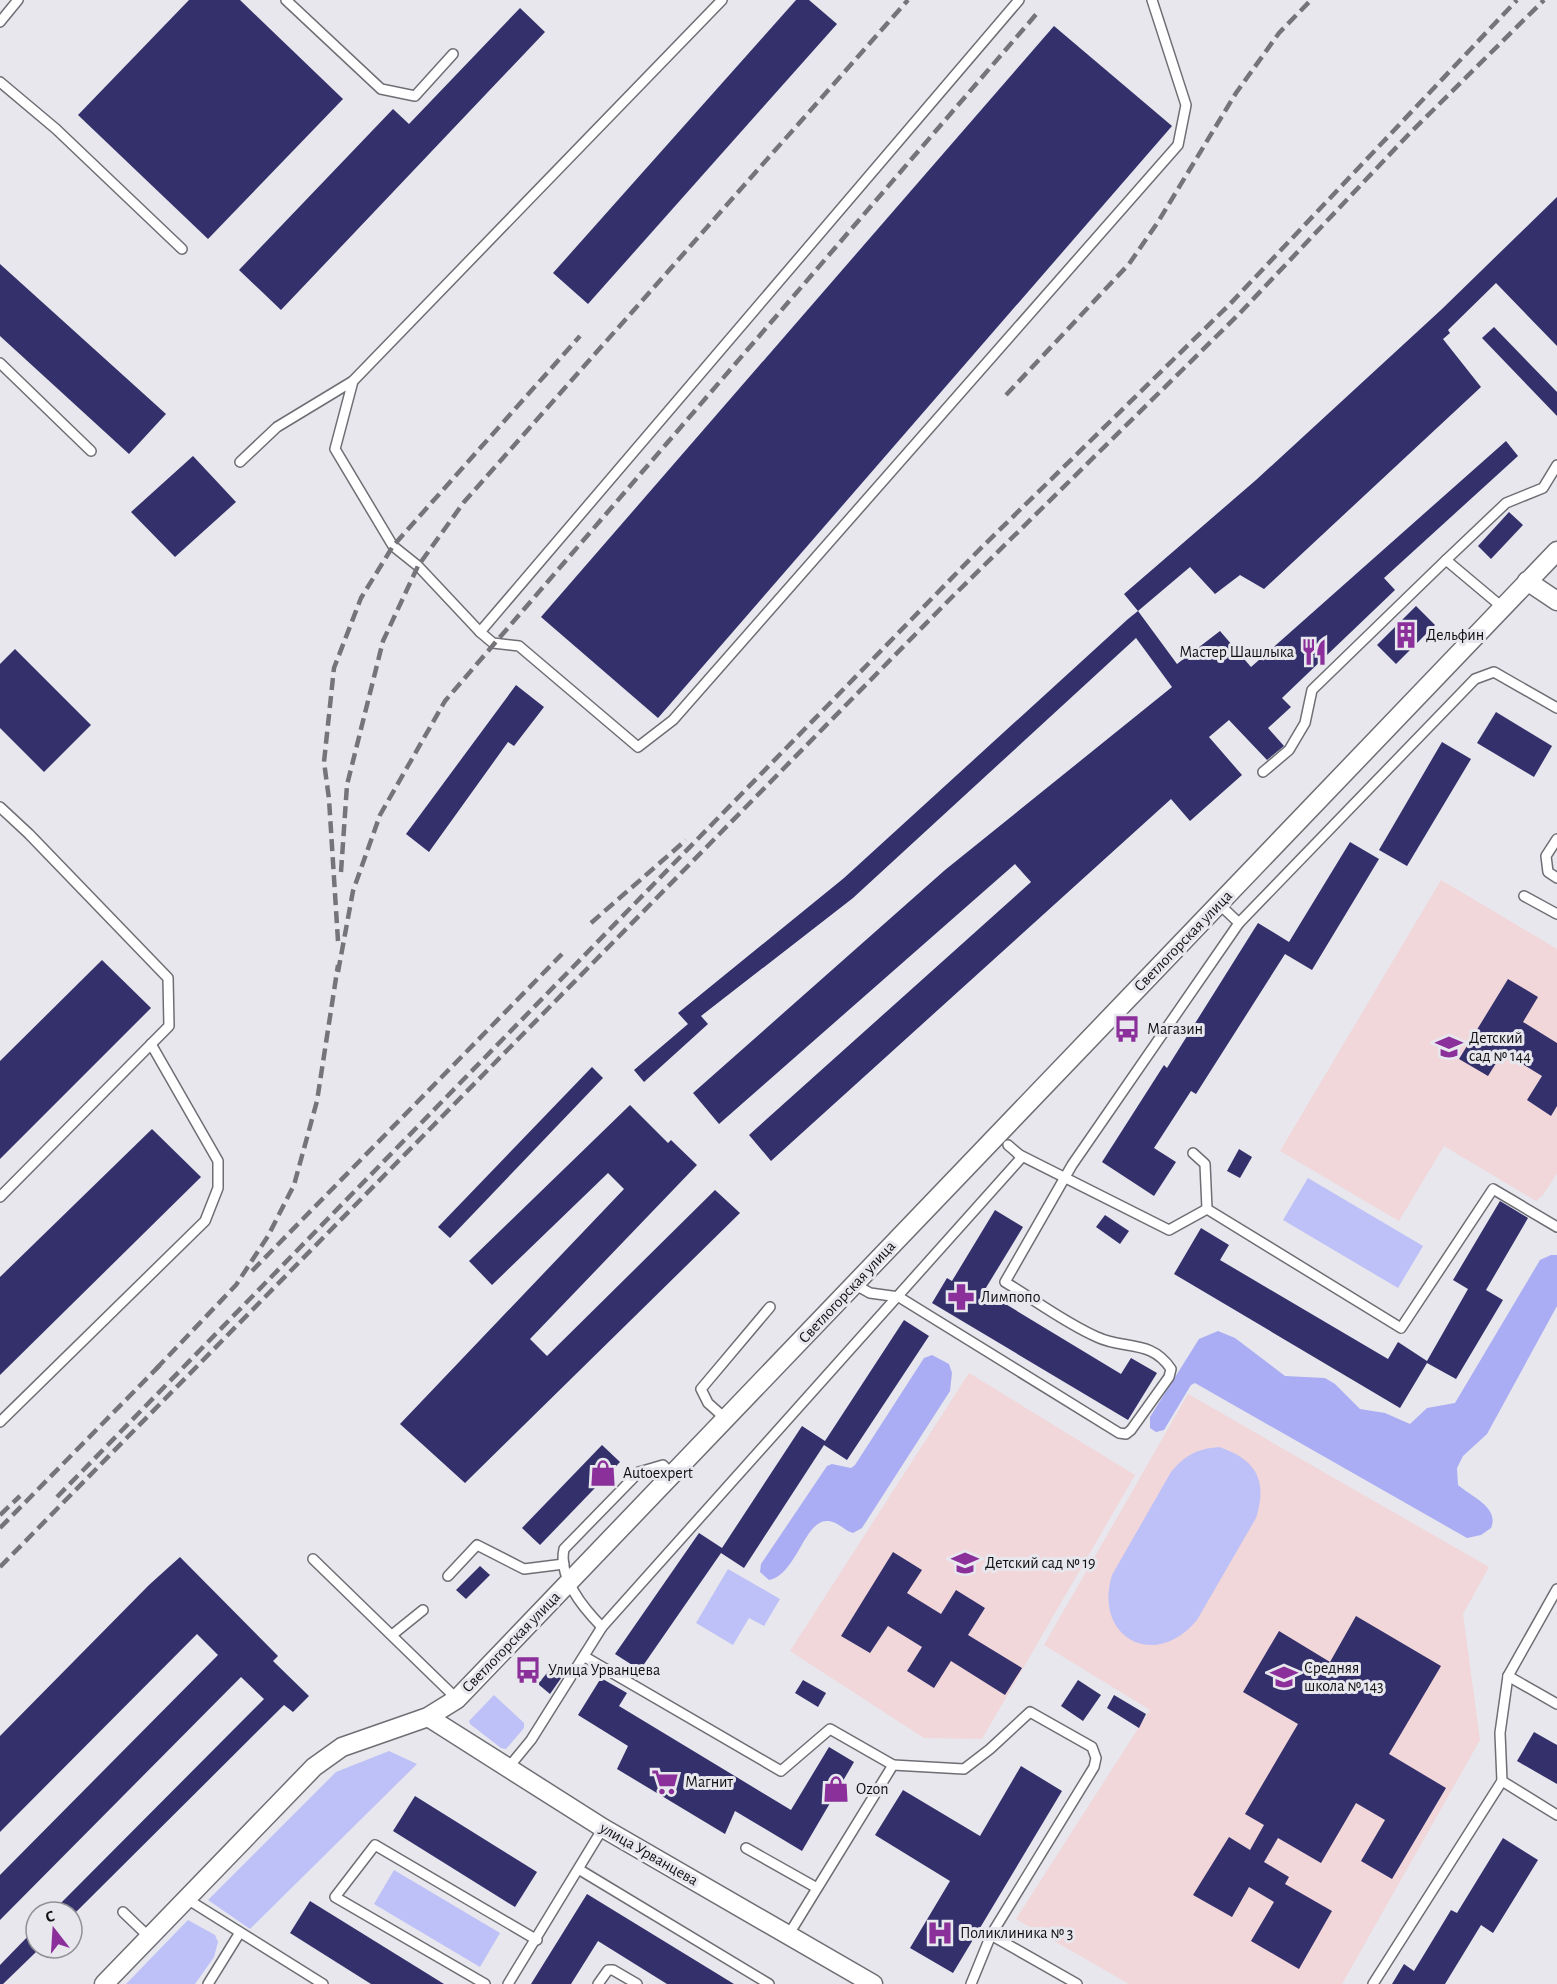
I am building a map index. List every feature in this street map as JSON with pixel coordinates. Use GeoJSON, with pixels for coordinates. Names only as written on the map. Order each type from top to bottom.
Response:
{"type":"FeatureCollection","features":[{"type":"Feature","properties":{"kind":"street","name":"Светлогорская улица"},"geometry":{"type":"LineString","coordinates":[[104,1984],[314,1767],[342,1747],[428,1717],[457,1699],[567,1573],[727,1420],[854,1284],[1557,551]]}},
{"type":"Feature","properties":{"kind":"street"},"geometry":{"type":"LineString","coordinates":[[1527,581],[1557,601]]}},
{"type":"Feature","properties":{"kind":"street","name":"улица Урванцева"},"geometry":{"type":"LineString","coordinates":[[428,1717],[603,1828],[873,1984]]}},
{"type":"Feature","properties":{"kind":"lane"},"geometry":{"type":"LineString","coordinates":[[0,22],[18,0]]}},
{"type":"Feature","properties":{"kind":"lane"},"geometry":{"type":"LineString","coordinates":[[286,0],[381,89],[415,96],[453,54]]}},
{"type":"Feature","properties":{"kind":"lane"},"geometry":{"type":"LineString","coordinates":[[240,462],[277,427],[354,381],[722,0]]}},
{"type":"Feature","properties":{"kind":"lane"},"geometry":{"type":"LineString","coordinates":[[480,632],[1020,0]]}},
{"type":"Feature","properties":{"kind":"lane"},"geometry":{"type":"LineString","coordinates":[[354,381],[335,449],[393,546],[418,566],[493,643],[519,646],[639,747],[673,720],[1178,145],[1186,105],[1152,0]]}},
{"type":"Feature","properties":{"kind":"lane"},"geometry":{"type":"LineString","coordinates":[[0,82],[56,129],[182,249]]}},
{"type":"Feature","properties":{"kind":"lane"},"geometry":{"type":"LineString","coordinates":[[0,363],[91,451]]}},
{"type":"Feature","properties":{"kind":"lane"},"geometry":{"type":"LineString","coordinates":[[1263,772],[1289,750],[1305,723],[1312,690],[1506,502],[1543,488],[1557,465]]}},
{"type":"Feature","properties":{"kind":"lane"},"geometry":{"type":"LineString","coordinates":[[1446,560],[1502,607]]}},
{"type":"Feature","properties":{"kind":"lane"},"geometry":{"type":"LineString","coordinates":[[854,1284],[870,1293],[899,1297],[1119,1433],[1126,1434],[1131,1430],[1169,1377],[1172,1369],[1144,1347],[1098,1338],[1005,1282],[1064,1178],[1239,923],[1475,679],[1494,672],[1557,708]]}},
{"type":"Feature","properties":{"kind":"lane"},"geometry":{"type":"LineString","coordinates":[[0,807],[168,978],[169,1026],[0,1197]]}},
{"type":"Feature","properties":{"kind":"lane"},"geometry":{"type":"LineString","coordinates":[[1557,839],[1546,856],[1548,872],[1557,878]]}},
{"type":"Feature","properties":{"kind":"lane"},"geometry":{"type":"LineString","coordinates":[[1524,896],[1557,914]]}},
{"type":"Feature","properties":{"kind":"lane"},"geometry":{"type":"LineString","coordinates":[[1219,904],[1239,923]]}},
{"type":"Feature","properties":{"kind":"lane"},"geometry":{"type":"LineString","coordinates":[[0,1422],[205,1221],[214,1199],[218,1188],[218,1161],[151,1044]]}},
{"type":"Feature","properties":{"kind":"lane"},"geometry":{"type":"LineString","coordinates":[[998,1134],[1022,1157],[1169,1230],[1207,1209]]}},
{"type":"Feature","properties":{"kind":"lane"},"geometry":{"type":"LineString","coordinates":[[1193,1153],[1205,1164],[1207,1209]]}},
{"type":"Feature","properties":{"kind":"lane"},"geometry":{"type":"LineString","coordinates":[[508,1768],[531,1740],[602,1627],[1022,1157]]}},
{"type":"Feature","properties":{"kind":"lane"},"geometry":{"type":"LineString","coordinates":[[1207,1209],[1401,1328],[1493,1189],[1557,1227]]}},
{"type":"Feature","properties":{"kind":"lane"},"geometry":{"type":"LineString","coordinates":[[727,1420],[708,1403],[701,1389],[770,1307]]}},
{"type":"Feature","properties":{"kind":"lane"},"geometry":{"type":"LineString","coordinates":[[602,1627],[586,1610],[567,1573],[562,1558],[564,1549],[639,1472],[663,1465],[671,1474]]}},
{"type":"Feature","properties":{"kind":"lane"},"geometry":{"type":"LineString","coordinates":[[448,1576],[477,1545],[504,1561],[524,1569],[567,1573]]}},
{"type":"Feature","properties":{"kind":"lane"},"geometry":{"type":"LineString","coordinates":[[313,1559],[457,1699]]}},
{"type":"Feature","properties":{"kind":"lane"},"geometry":{"type":"LineString","coordinates":[[1373,1984],[1502,1781],[1500,1733],[1508,1677],[1557,1589]]}},
{"type":"Feature","properties":{"kind":"lane"},"geometry":{"type":"LineString","coordinates":[[392,1635],[423,1610]]}},
{"type":"Feature","properties":{"kind":"lane"},"geometry":{"type":"LineString","coordinates":[[585,1657],[781,1771],[830,1729],[893,1765],[963,1769],[990,1749],[1030,1712],[1092,1747],[1096,1758],[1094,1767],[991,1935],[971,1984]]}},
{"type":"Feature","properties":{"kind":"lane"},"geometry":{"type":"LineString","coordinates":[[1508,1677],[1557,1704]]}},
{"type":"Feature","properties":{"kind":"lane"},"geometry":{"type":"LineString","coordinates":[[789,1934],[893,1765]]}},
{"type":"Feature","properties":{"kind":"lane"},"geometry":{"type":"LineString","coordinates":[[1502,1781],[1557,1815]]}},
{"type":"Feature","properties":{"kind":"lane"},"geometry":{"type":"LineString","coordinates":[[508,1984],[580,1870],[603,1828]]}},
{"type":"Feature","properties":{"kind":"lane"},"geometry":{"type":"LineString","coordinates":[[485,1984],[335,1897],[375,1845],[537,1940]]}},
{"type":"Feature","properties":{"kind":"lane"},"geometry":{"type":"LineString","coordinates":[[746,1848],[817,1888]]}},
{"type":"Feature","properties":{"kind":"lane"},"geometry":{"type":"LineString","coordinates":[[580,1870],[769,1984]]}},
{"type":"Feature","properties":{"kind":"lane"},"geometry":{"type":"LineString","coordinates":[[187,1899],[239,1934],[323,1984]]}},
{"type":"Feature","properties":{"kind":"lane"},"geometry":{"type":"LineString","coordinates":[[123,1912],[149,1937]]}},
{"type":"Feature","properties":{"kind":"lane"},"geometry":{"type":"LineString","coordinates":[[208,1984],[239,1934]]}},
{"type":"Feature","properties":{"kind":"lane"},"geometry":{"type":"LineString","coordinates":[[991,1935],[1077,1984]]}},
{"type":"Feature","properties":{"kind":"lane"},"geometry":{"type":"LineString","coordinates":[[598,1984],[608,1970],[613,1970],[637,1984]]}},
{"type":"Feature","properties":{"kind":"shaded area","name":"Детский сад № 144"},"geometry":{"type":"Polygon","coordinates":[[[1441,880],[1557,949],[1557,1173],[1543,1195],[1536,1201],[1444,1146],[1399,1221],[1280,1151],[1441,880]]]}},
{"type":"Feature","properties":{"kind":"shaded area"},"geometry":{"type":"Polygon","coordinates":[[[1308,1178],[1423,1246],[1398,1288],[1283,1220],[1308,1178]]]}},
{"type":"Feature","properties":{"kind":"shaded area"},"geometry":{"type":"Polygon","coordinates":[[[1557,1255],[1557,1306],[1487,1434],[1463,1456],[1457,1468],[1458,1485],[1488,1508],[1491,1514],[1493,1521],[1491,1528],[1481,1535],[1467,1538],[1195,1383],[1191,1385],[1164,1430],[1156,1432],[1150,1428],[1150,1417],[1199,1339],[1218,1331],[1235,1338],[1285,1376],[1325,1378],[1335,1384],[1360,1409],[1385,1413],[1410,1424],[1427,1408],[1455,1403],[1540,1260],[1557,1255]]]}},
{"type":"Feature","properties":{"kind":"shaded area"},"geometry":{"type":"Polygon","coordinates":[[[932,1355],[949,1364],[952,1373],[950,1391],[862,1528],[853,1533],[829,1521],[820,1522],[813,1528],[787,1568],[779,1576],[769,1580],[760,1572],[761,1564],[827,1466],[832,1464],[851,1468],[855,1465],[924,1358],[932,1355]]]}},
{"type":"Feature","properties":{"kind":"shaded area","name":"Детский сад № 19"},"geometry":{"type":"Polygon","coordinates":[[[969,1373],[1135,1475],[982,1739],[924,1738],[790,1651],[969,1373]]]}},
{"type":"Feature","properties":{"kind":"shaded area","name":"Средняя школа № 143"},"geometry":{"type":"Polygon","coordinates":[[[1188,1394],[1489,1567],[1463,1614],[1480,1740],[1342,1984],[1129,1984],[1016,1919],[1150,1710],[1044,1645],[1188,1394]]]}},
{"type":"Feature","properties":{"kind":"shaded area"},"geometry":{"type":"Polygon","coordinates":[[[1219,1447],[1242,1458],[1256,1473],[1260,1493],[1256,1518],[1197,1620],[1181,1635],[1163,1643],[1147,1645],[1132,1640],[1119,1630],[1111,1616],[1108,1597],[1112,1575],[1171,1472],[1181,1461],[1192,1454],[1204,1449],[1219,1447]]]}},
{"type":"Feature","properties":{"kind":"shaded area"},"geometry":{"type":"Polygon","coordinates":[[[728,1569],[780,1599],[764,1626],[749,1618],[733,1645],[696,1623],[728,1569]]]}},
{"type":"Feature","properties":{"kind":"shaded area"},"geometry":{"type":"Polygon","coordinates":[[[494,1695],[524,1723],[524,1728],[506,1749],[501,1748],[469,1721],[494,1695]]]}},
{"type":"Feature","properties":{"kind":"shaded area"},"geometry":{"type":"Polygon","coordinates":[[[389,1751],[417,1764],[250,1929],[208,1900],[336,1772],[389,1751]]]}},
{"type":"Feature","properties":{"kind":"shaded area"},"geometry":{"type":"Polygon","coordinates":[[[394,1870],[500,1933],[480,1967],[374,1904],[394,1870]]]}},
{"type":"Feature","properties":{"kind":"shaded area"},"geometry":{"type":"Polygon","coordinates":[[[188,1920],[215,1935],[218,1942],[214,1957],[195,1984],[126,1984],[188,1920]]]}},
{"type":"Feature","properties":{"kind":"building"},"geometry":{"type":"Polygon","coordinates":[[[189,0],[240,0],[343,99],[208,239],[78,115],[189,0]]]}},
{"type":"Feature","properties":{"kind":"building"},"geometry":{"type":"Polygon","coordinates":[[[796,0],[809,0],[837,24],[588,304],[553,273],[796,0]]]}},
{"type":"Feature","properties":{"kind":"building"},"geometry":{"type":"Polygon","coordinates":[[[520,8],[545,32],[281,310],[239,270],[393,109],[409,124],[520,8]]]}},
{"type":"Feature","properties":{"kind":"building"},"geometry":{"type":"Polygon","coordinates":[[[1054,26],[1172,126],[658,718],[541,617],[1054,26]]]}},
{"type":"Feature","properties":{"kind":"building"},"geometry":{"type":"Polygon","coordinates":[[[1557,197],[1557,346],[1496,283],[1448,330],[1450,333],[1443,339],[1481,387],[1264,589],[1240,575],[1215,594],[1190,567],[1138,611],[1124,594],[1256,480],[1442,309],[1557,197]]]}},
{"type":"Feature","properties":{"kind":"building"},"geometry":{"type":"Polygon","coordinates":[[[0,264],[166,414],[129,454],[0,336],[0,264]]]}},
{"type":"Feature","properties":{"kind":"building"},"geometry":{"type":"Polygon","coordinates":[[[1494,327],[1557,392],[1557,416],[1482,338],[1494,327]]]}},
{"type":"Feature","properties":{"kind":"building"},"geometry":{"type":"Polygon","coordinates":[[[1506,441],[1518,456],[1384,578],[1395,590],[1282,698],[1291,707],[1268,728],[1284,746],[1267,760],[1229,720],[1209,737],[1242,775],[1190,821],[1171,799],[771,1161],[749,1135],[1031,882],[1015,864],[719,1124],[693,1093],[945,870],[1172,687],[1136,638],[853,898],[701,1016],[708,1024],[644,1082],[634,1070],[688,1024],[678,1013],[844,878],[1138,611],[1177,664],[1220,631],[1251,667],[1506,441]]]}},
{"type":"Feature","properties":{"kind":"building"},"geometry":{"type":"Polygon","coordinates":[[[193,456],[236,502],[175,557],[131,512],[193,456]]]}},
{"type":"Feature","properties":{"kind":"building"},"geometry":{"type":"Polygon","coordinates":[[[1509,512],[1523,525],[1491,559],[1478,546],[1509,512]]]}},
{"type":"Feature","properties":{"kind":"building","name":"Дельфин"},"geometry":{"type":"Polygon","coordinates":[[[1416,606],[1435,625],[1396,664],[1377,645],[1416,606]]]}},
{"type":"Feature","properties":{"kind":"building"},"geometry":{"type":"Polygon","coordinates":[[[15,649],[91,725],[44,772],[0,728],[0,664],[15,649]]]}},
{"type":"Feature","properties":{"kind":"building"},"geometry":{"type":"Polygon","coordinates":[[[516,685],[544,707],[514,746],[508,742],[429,852],[406,834],[516,685]]]}},
{"type":"Feature","properties":{"kind":"building"},"geometry":{"type":"Polygon","coordinates":[[[1496,712],[1552,746],[1534,777],[1477,743],[1496,712]]]}},
{"type":"Feature","properties":{"kind":"building"},"geometry":{"type":"Polygon","coordinates":[[[1442,742],[1471,759],[1407,866],[1379,850],[1442,742]]]}},
{"type":"Feature","properties":{"kind":"building"},"geometry":{"type":"Polygon","coordinates":[[[1350,842],[1379,859],[1312,970],[1285,954],[1196,1094],[1191,1091],[1154,1148],[1176,1162],[1154,1196],[1102,1162],[1164,1065],[1167,1068],[1258,923],[1289,942],[1350,842]]]}},
{"type":"Feature","properties":{"kind":"building"},"geometry":{"type":"Polygon","coordinates":[[[102,960],[151,1008],[0,1159],[0,1061],[102,960]]]}},
{"type":"Feature","properties":{"kind":"building"},"geometry":{"type":"Polygon","coordinates":[[[1508,979],[1538,997],[1523,1022],[1557,1043],[1557,1106],[1551,1116],[1527,1100],[1542,1076],[1503,1052],[1488,1076],[1459,1059],[1508,979]]]}},
{"type":"Feature","properties":{"kind":"building"},"geometry":{"type":"Polygon","coordinates":[[[592,1067],[603,1078],[450,1238],[438,1227],[592,1067]]]}},
{"type":"Feature","properties":{"kind":"building"},"geometry":{"type":"Polygon","coordinates":[[[630,1105],[668,1143],[671,1140],[697,1165],[530,1339],[547,1356],[715,1190],[740,1213],[465,1483],[400,1424],[624,1189],[608,1173],[492,1285],[469,1261],[630,1105]]]}},
{"type":"Feature","properties":{"kind":"building"},"geometry":{"type":"Polygon","coordinates":[[[152,1129],[201,1177],[0,1375],[0,1277],[152,1129]]]}},
{"type":"Feature","properties":{"kind":"building"},"geometry":{"type":"Polygon","coordinates":[[[1239,1149],[1252,1157],[1240,1178],[1227,1171],[1239,1149]]]}},
{"type":"Feature","properties":{"kind":"building"},"geometry":{"type":"Polygon","coordinates":[[[1500,1201],[1528,1218],[1486,1290],[1503,1300],[1456,1379],[1427,1363],[1400,1408],[1174,1274],[1201,1228],[1229,1245],[1220,1260],[1388,1359],[1398,1342],[1427,1361],[1468,1289],[1453,1280],[1500,1201]]]}},
{"type":"Feature","properties":{"kind":"building"},"geometry":{"type":"Polygon","coordinates":[[[995,1210],[1023,1227],[984,1291],[1121,1374],[1131,1358],[1157,1373],[1128,1420],[932,1303],[947,1278],[952,1281],[995,1210]]]}},
{"type":"Feature","properties":{"kind":"building"},"geometry":{"type":"Polygon","coordinates":[[[1105,1215],[1129,1231],[1120,1244],[1096,1227],[1105,1215]]]}},
{"type":"Feature","properties":{"kind":"building"},"geometry":{"type":"Polygon","coordinates":[[[904,1320],[929,1336],[847,1460],[824,1445],[744,1568],[721,1553],[640,1670],[615,1654],[699,1533],[722,1548],[802,1426],[825,1441],[904,1320]]]}},
{"type":"Feature","properties":{"kind":"building"},"geometry":{"type":"Polygon","coordinates":[[[602,1445],[620,1462],[540,1545],[522,1528],[602,1445]]]}},
{"type":"Feature","properties":{"kind":"building"},"geometry":{"type":"Polygon","coordinates":[[[893,1552],[922,1570],[907,1593],[941,1614],[956,1590],[985,1608],[968,1635],[1022,1668],[1005,1695],[951,1661],[934,1688],[907,1671],[922,1647],[888,1626],[870,1653],[841,1636],[893,1552]]]}},
{"type":"Feature","properties":{"kind":"building"},"geometry":{"type":"Polygon","coordinates":[[[180,1557],[278,1656],[273,1661],[309,1696],[293,1712],[284,1705],[84,1904],[84,1900],[64,1900],[264,1699],[241,1677],[0,1920],[0,1875],[218,1655],[197,1634],[0,1832],[0,1736],[149,1585],[180,1557]]]}},
{"type":"Feature","properties":{"kind":"building"},"geometry":{"type":"Polygon","coordinates":[[[480,1566],[490,1575],[466,1599],[456,1590],[480,1566]]]}},
{"type":"Feature","properties":{"kind":"building"},"geometry":{"type":"Polygon","coordinates":[[[1356,1616],[1441,1666],[1389,1754],[1446,1788],[1392,1879],[1361,1861],[1385,1820],[1356,1803],[1321,1863],[1278,1838],[1264,1862],[1289,1877],[1285,1884],[1332,1911],[1299,1969],[1251,1941],[1274,1902],[1249,1887],[1232,1917],[1193,1895],[1229,1837],[1250,1850],[1264,1825],[1245,1814],[1298,1724],[1243,1692],[1279,1631],[1330,1662],[1356,1616]]]}},
{"type":"Feature","properties":{"kind":"building"},"geometry":{"type":"Polygon","coordinates":[[[555,1663],[566,1671],[550,1694],[538,1684],[555,1663]]]}},
{"type":"Feature","properties":{"kind":"building"},"geometry":{"type":"Polygon","coordinates":[[[601,1678],[627,1693],[619,1706],[791,1810],[829,1747],[854,1762],[802,1851],[735,1811],[725,1834],[617,1769],[628,1746],[578,1715],[601,1678]]]}},
{"type":"Feature","properties":{"kind":"building"},"geometry":{"type":"Polygon","coordinates":[[[803,1680],[826,1693],[818,1707],[795,1693],[803,1680]]]}},
{"type":"Feature","properties":{"kind":"building"},"geometry":{"type":"Polygon","coordinates":[[[1078,1680],[1101,1695],[1083,1721],[1061,1706],[1078,1680]]]}},
{"type":"Feature","properties":{"kind":"building"},"geometry":{"type":"Polygon","coordinates":[[[1114,1695],[1146,1714],[1139,1728],[1107,1708],[1114,1695]]]}},
{"type":"Feature","properties":{"kind":"building"},"geometry":{"type":"Polygon","coordinates":[[[1534,1732],[1557,1745],[1557,1784],[1517,1761],[1534,1732]]]}},
{"type":"Feature","properties":{"kind":"building"},"geometry":{"type":"Polygon","coordinates":[[[1021,1766],[1062,1791],[953,1973],[910,1948],[950,1881],[875,1835],[903,1790],[980,1836],[1021,1766]]]}},
{"type":"Feature","properties":{"kind":"building"},"geometry":{"type":"Polygon","coordinates":[[[415,1796],[537,1872],[515,1907],[393,1831],[415,1796]]]}},
{"type":"Feature","properties":{"kind":"building"},"geometry":{"type":"Polygon","coordinates":[[[1503,1838],[1538,1860],[1493,1933],[1481,1925],[1445,1984],[1392,1984],[1404,1964],[1414,1971],[1451,1910],[1457,1913],[1503,1838]]]}},
{"type":"Feature","properties":{"kind":"building"},"geometry":{"type":"Polygon","coordinates":[[[587,1894],[734,1984],[667,1984],[598,1941],[571,1984],[531,1984],[587,1894]]]}},
{"type":"Feature","properties":{"kind":"building"},"geometry":{"type":"Polygon","coordinates":[[[310,1901],[444,1984],[371,1984],[290,1933],[310,1901]]]}},
{"type":"Feature","properties":{"kind":"building"},"geometry":{"type":"Polygon","coordinates":[[[24,1940],[24,1960],[28,1960],[3,1984],[0,1984],[0,1965],[24,1940]]]}},
{"type":"Feature","properties":{"kind":"railway"},"geometry":{"type":"LineString","coordinates":[[341,872],[347,785],[383,641],[418,566],[464,502],[908,0]]}},
{"type":"Feature","properties":{"kind":"railway"},"geometry":{"type":"LineString","coordinates":[[1006,395],[1129,264],[1158,222],[1236,93],[1279,33],[1311,0]]}},
{"type":"Feature","properties":{"kind":"railway"},"geometry":{"type":"LineString","coordinates":[[57,1497],[980,549],[1230,304],[1517,0]]}},
{"type":"Feature","properties":{"kind":"railway"},"geometry":{"type":"LineString","coordinates":[[0,1567],[951,598],[1239,314],[1409,134],[1544,0]]}},
{"type":"Feature","properties":{"kind":"railway"},"geometry":{"type":"LineString","coordinates":[[338,972],[353,891],[380,815],[445,701],[1039,11]]}},
{"type":"Feature","properties":{"kind":"railway"},"geometry":{"type":"LineString","coordinates":[[338,941],[329,799],[324,762],[334,668],[361,598],[393,546],[580,336]]}},
{"type":"Feature","properties":{"kind":"railway"},"geometry":{"type":"LineString","coordinates":[[591,923],[686,840]]}},
{"type":"Feature","properties":{"kind":"railway"},"geometry":{"type":"LineString","coordinates":[[252,1271],[562,954]]}},
{"type":"Feature","properties":{"kind":"railway"},"geometry":{"type":"LineString","coordinates":[[156,1369],[236,1285],[268,1236],[294,1185],[317,1101],[338,965]]}},
{"type":"Feature","properties":{"kind":"railway"},"geometry":{"type":"LineString","coordinates":[[0,1528],[162,1363]]}},
{"type":"Feature","properties":{"kind":"railway"},"geometry":{"type":"LineString","coordinates":[[0,1515],[20,1496]]}},
{"type":"Feature","properties":{"kind":"place","name":"Дельфин"},"geometry":{"type":"Point","coordinates":[1406,635]}},
{"type":"Feature","properties":{"kind":"place","name":"Мастер Шашлыка"},"geometry":{"type":"Point","coordinates":[1314,652]}},
{"type":"Feature","properties":{"kind":"place","name":"Магазин"},"geometry":{"type":"Point","coordinates":[1127,1029]}},
{"type":"Feature","properties":{"kind":"place","name":"Детский сад № 144"},"geometry":{"type":"Point","coordinates":[1449,1047]}},
{"type":"Feature","properties":{"kind":"place","name":"Лимпопо"},"geometry":{"type":"Point","coordinates":[961,1297]}},
{"type":"Feature","properties":{"kind":"place","name":"Autoexpert"},"geometry":{"type":"Point","coordinates":[603,1473]}},
{"type":"Feature","properties":{"kind":"place","name":"Детский сад № 19"},"geometry":{"type":"Point","coordinates":[965,1563]}},
{"type":"Feature","properties":{"kind":"place","name":"Улица Урванцева"},"geometry":{"type":"Point","coordinates":[528,1670]}},
{"type":"Feature","properties":{"kind":"place","name":"Средняя школа № 143"},"geometry":{"type":"Point","coordinates":[1284,1677]}},
{"type":"Feature","properties":{"kind":"place","name":"Магнит"},"geometry":{"type":"Point","coordinates":[665,1782]}},
{"type":"Feature","properties":{"kind":"place","name":"Ozon"},"geometry":{"type":"Point","coordinates":[836,1789]}},
{"type":"Feature","properties":{"kind":"place","name":"Поликлиника № 3"},"geometry":{"type":"Point","coordinates":[940,1933]}}]}
